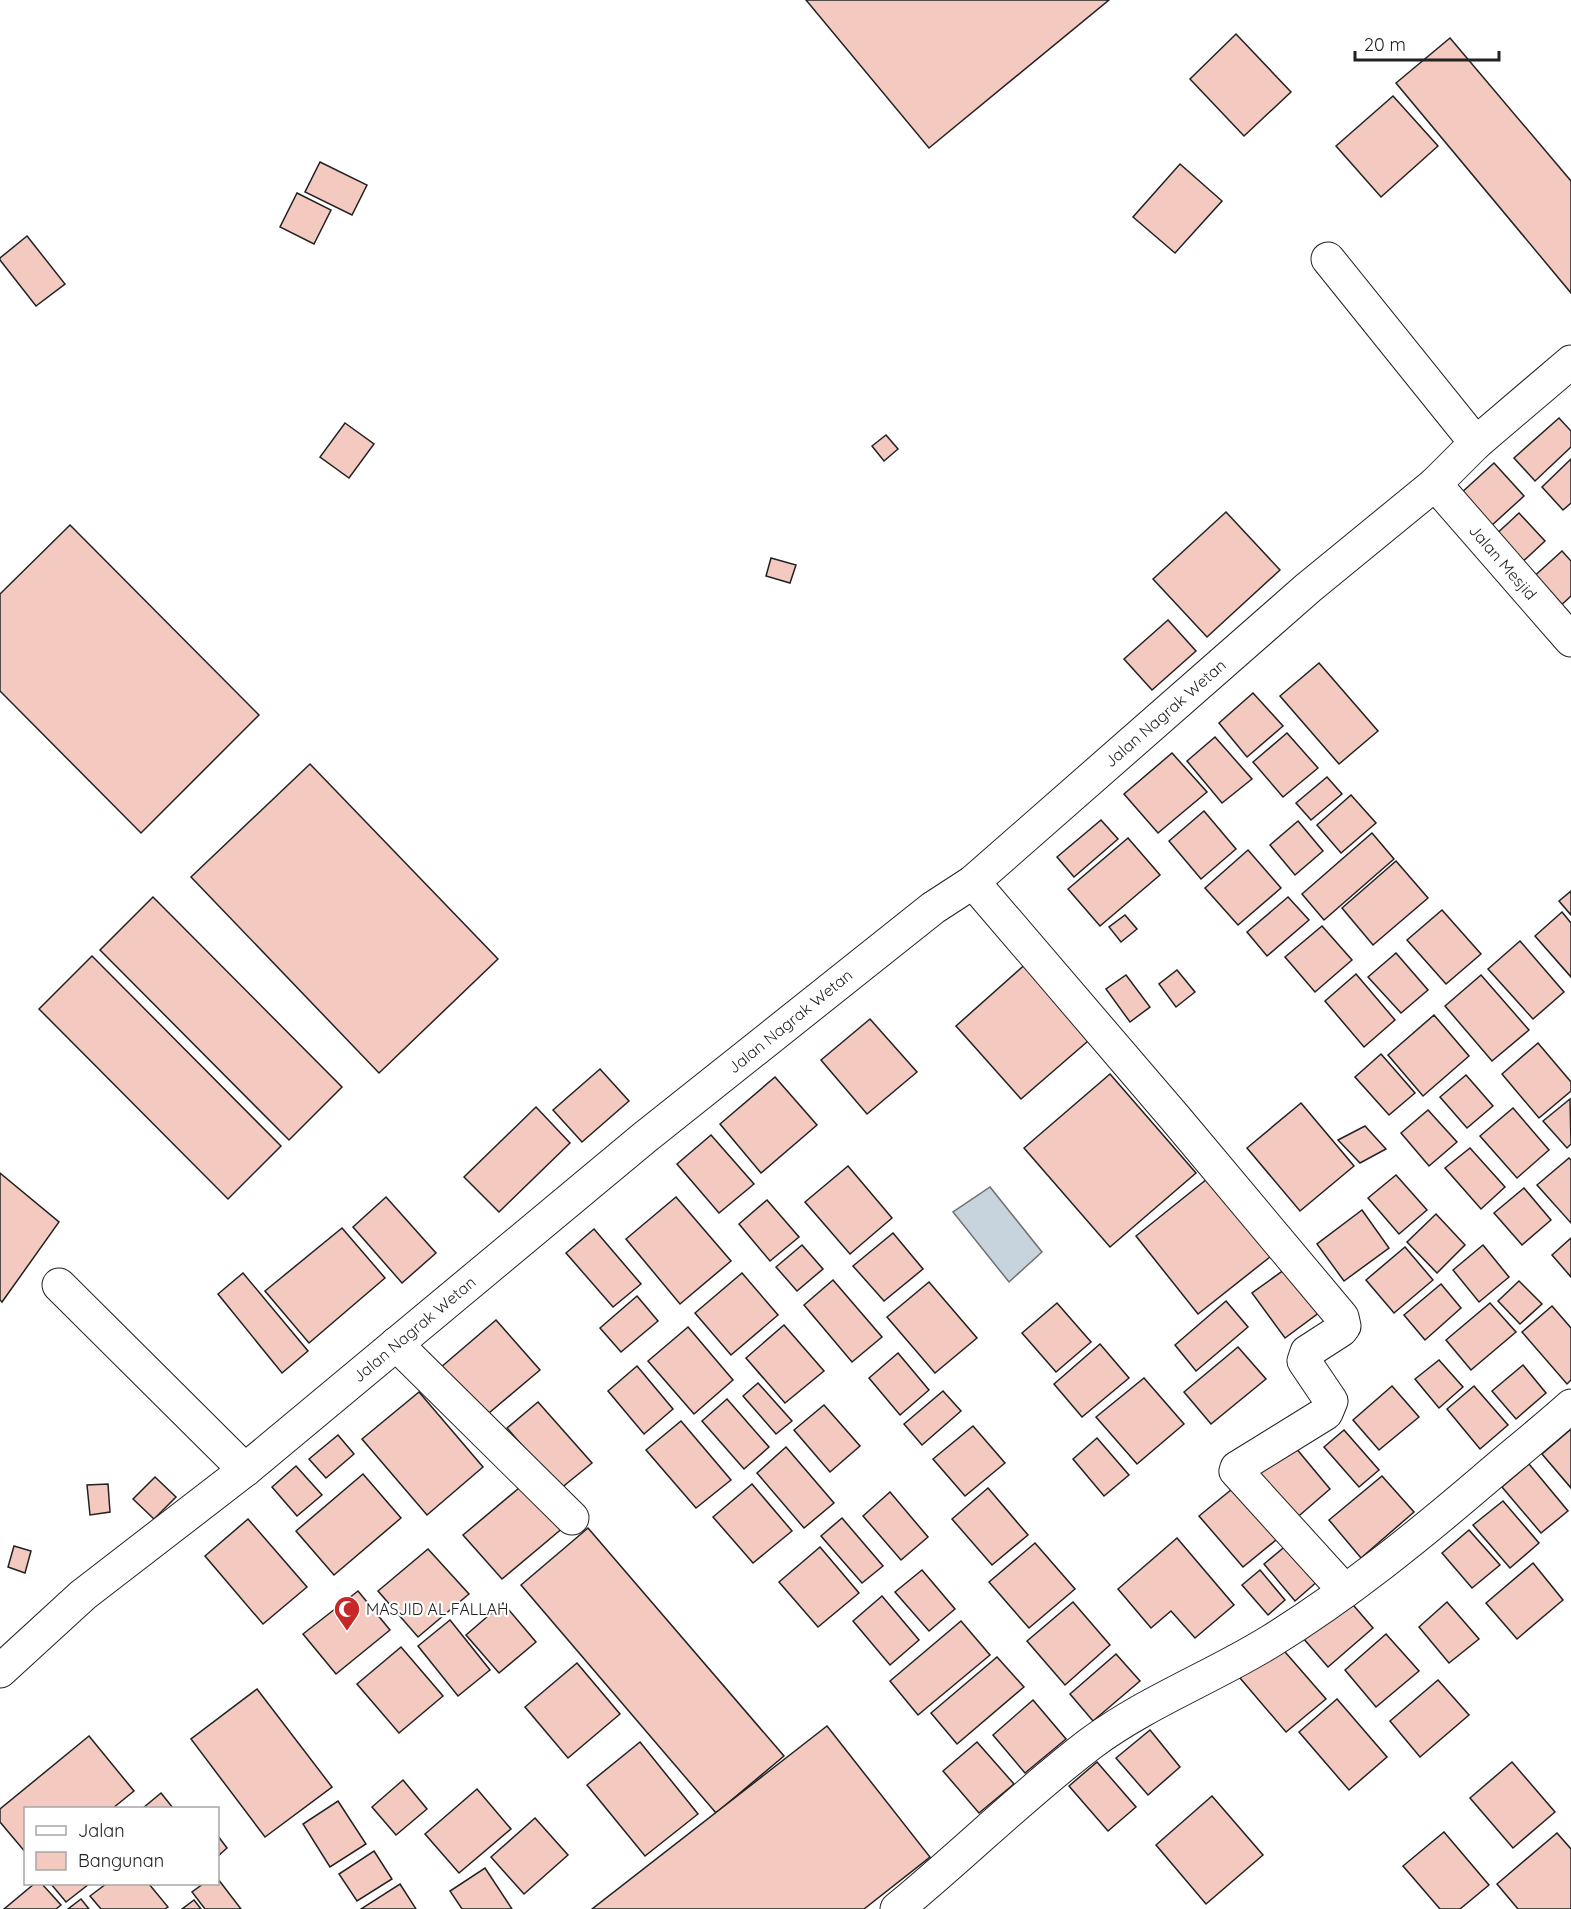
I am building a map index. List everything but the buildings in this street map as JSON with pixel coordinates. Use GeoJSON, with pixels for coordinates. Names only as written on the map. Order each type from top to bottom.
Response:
{"type":"FeatureCollection","features":[{"type":"Feature","properties":{"kind":"street"},"geometry":{"type":"LineString","coordinates":[[1328,259],[1476,443]]}},
{"type":"Feature","properties":{"kind":"street","name":"Jalan Nagrak Wetan"},"geometry":{"type":"LineString","coordinates":[[0,1671],[83,1595],[245,1470],[644,1138],[933,908],[973,882],[1308,588],[1435,484],[1476,443],[1571,362]]}},
{"type":"Feature","properties":{"kind":"street","name":"Jalan Mesjid"},"geometry":{"type":"LineString","coordinates":[[1435,484],[1571,640]]}},
{"type":"Feature","properties":{"kind":"street"},"geometry":{"type":"LineString","coordinates":[[973,882],[1342,1317],[1344,1326],[1341,1330],[1307,1352],[1304,1358],[1330,1401],[1326,1413],[1237,1468],[1236,1471],[1345,1591]]}},
{"type":"Feature","properties":{"kind":"street"},"geometry":{"type":"LineString","coordinates":[[59,1285],[245,1470]]}},
{"type":"Feature","properties":{"kind":"street"},"geometry":{"type":"LineString","coordinates":[[396,1344],[572,1518]]}},
{"type":"Feature","properties":{"kind":"street"},"geometry":{"type":"LineString","coordinates":[[897,1909],[1091,1743],[1148,1707],[1270,1641],[1345,1591],[1448,1511],[1571,1406]]}},
{"type":"Feature","properties":{"kind":"shaded area"},"geometry":{"type":"Polygon","coordinates":[[[990,1187],[1042,1252],[1009,1282],[953,1212],[990,1187]]]}},
{"type":"Feature","properties":{"kind":"place","name":"MASJID AL FALLAH"},"geometry":{"type":"Point","coordinates":[347,1632]}}]}
